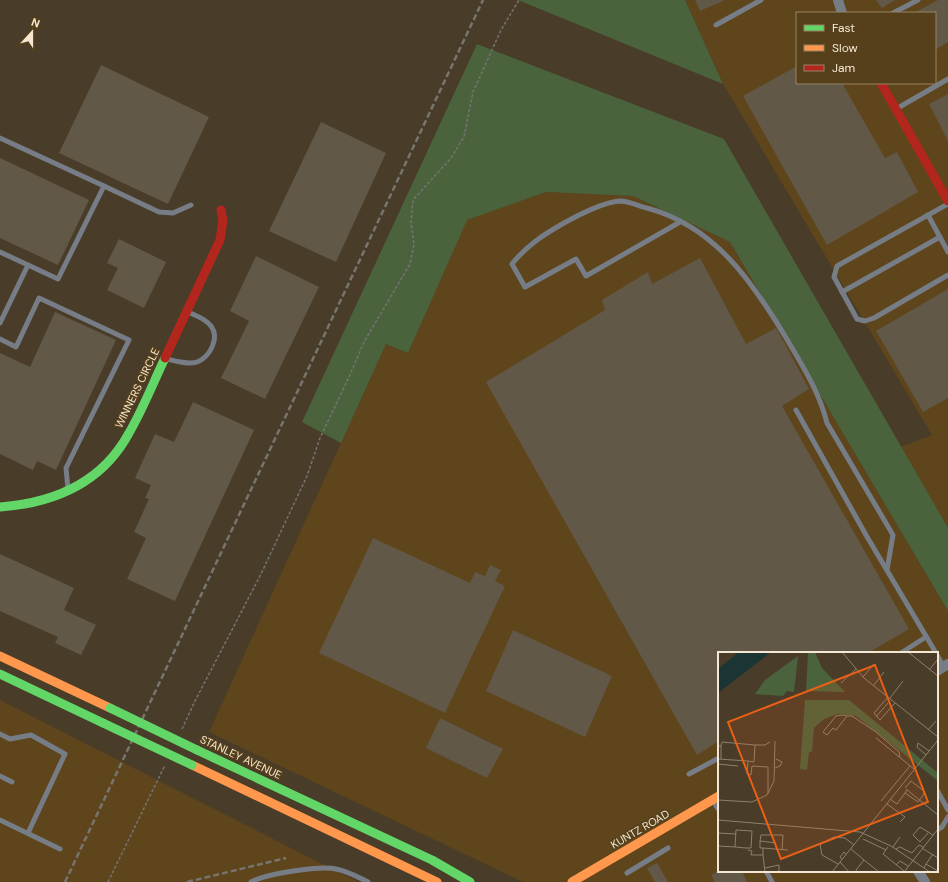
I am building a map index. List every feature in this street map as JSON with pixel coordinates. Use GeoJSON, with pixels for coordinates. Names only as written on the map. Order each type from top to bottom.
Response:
{"type":"FeatureCollection","features":[{"type":"Feature","properties":{"kind":"main road"},"geometry":{"type":"LineString","coordinates":[[881,84],[948,201]]}},
{"type":"Feature","properties":{"kind":"main road","name":"WINNERS CIRCLE"},"geometry":{"type":"LineString","coordinates":[[0,507],[34,505],[69,492],[90,479],[118,450],[129,434],[220,240],[223,221],[221,210]]}},
{"type":"Feature","properties":{"kind":"main road","name":"STANLEY AVENUE"},"geometry":{"type":"LineString","coordinates":[[0,656],[432,860],[470,882]]}},
{"type":"Feature","properties":{"kind":"main road"},"geometry":{"type":"LineString","coordinates":[[0,674],[437,882]]}},
{"type":"Feature","properties":{"kind":"main road","name":"KUNTZ ROAD"},"geometry":{"type":"LineString","coordinates":[[572,882],[716,798]]}},
{"type":"Feature","properties":{"kind":"street"},"geometry":{"type":"LineString","coordinates":[[838,0],[842,12]]}},
{"type":"Feature","properties":{"kind":"street"},"geometry":{"type":"LineString","coordinates":[[919,872],[925,882]]}},
{"type":"Feature","properties":{"kind":"lane"},"geometry":{"type":"LineString","coordinates":[[716,25],[761,0]]}},
{"type":"Feature","properties":{"kind":"lane"},"geometry":{"type":"LineString","coordinates":[[895,12],[918,0]]}},
{"type":"Feature","properties":{"kind":"lane"},"geometry":{"type":"LineString","coordinates":[[896,109],[948,79]]}},
{"type":"Feature","properties":{"kind":"lane"},"geometry":{"type":"LineString","coordinates":[[0,138],[159,212],[173,213],[191,205]]}},
{"type":"Feature","properties":{"kind":"lane"},"geometry":{"type":"LineString","coordinates":[[0,252],[58,279],[104,186]]}},
{"type":"Feature","properties":{"kind":"lane"},"geometry":{"type":"LineString","coordinates":[[680,222],[586,276],[576,259],[525,287],[512,264],[524,249],[576,216],[589,210],[621,201],[654,210],[680,222],[706,237],[734,263],[747,278],[766,304],[809,377],[822,403],[827,423],[893,536],[887,570]]}},
{"type":"Feature","properties":{"kind":"lane"},"geometry":{"type":"LineString","coordinates":[[948,204],[837,266],[834,277],[857,319],[865,321],[874,318],[948,275]]}},
{"type":"Feature","properties":{"kind":"lane"},"geometry":{"type":"LineString","coordinates":[[928,215],[948,252]]}},
{"type":"Feature","properties":{"kind":"lane"},"geometry":{"type":"LineString","coordinates":[[842,292],[940,237]]}},
{"type":"Feature","properties":{"kind":"lane"},"geometry":{"type":"LineString","coordinates":[[0,323],[28,265]]}},
{"type":"Feature","properties":{"kind":"lane"},"geometry":{"type":"LineString","coordinates":[[0,339],[16,347],[39,298],[129,340],[66,468],[69,492]]}},
{"type":"Feature","properties":{"kind":"lane"},"geometry":{"type":"LineString","coordinates":[[164,358],[185,363],[198,362],[209,353],[214,342],[212,328],[205,320],[187,311]]}},
{"type":"Feature","properties":{"kind":"lane"},"geometry":{"type":"LineString","coordinates":[[796,410],[935,652]]}},
{"type":"Feature","properties":{"kind":"lane"},"geometry":{"type":"LineString","coordinates":[[903,652],[926,637]]}},
{"type":"Feature","properties":{"kind":"lane"},"geometry":{"type":"LineString","coordinates":[[938,658],[943,667]]}},
{"type":"Feature","properties":{"kind":"lane"},"geometry":{"type":"LineString","coordinates":[[0,734],[10,739],[31,735],[65,754],[28,833]]}},
{"type":"Feature","properties":{"kind":"lane"},"geometry":{"type":"LineString","coordinates":[[689,774],[718,759]]}},
{"type":"Feature","properties":{"kind":"lane"},"geometry":{"type":"LineString","coordinates":[[0,776],[12,782]]}},
{"type":"Feature","properties":{"kind":"lane"},"geometry":{"type":"LineString","coordinates":[[938,792],[948,810]]}},
{"type":"Feature","properties":{"kind":"lane"},"geometry":{"type":"LineString","coordinates":[[938,829],[942,827],[948,817]]}},
{"type":"Feature","properties":{"kind":"lane"},"geometry":{"type":"LineString","coordinates":[[0,820],[60,849]]}},
{"type":"Feature","properties":{"kind":"lane"},"geometry":{"type":"LineString","coordinates":[[627,873],[668,848]]}},
{"type":"Feature","properties":{"kind":"lane"},"geometry":{"type":"LineString","coordinates":[[251,882],[278,874],[325,867],[346,872],[368,882]]}},
{"type":"Feature","properties":{"kind":"lane"},"geometry":{"type":"LineString","coordinates":[[767,872],[772,882]]}},
{"type":"Feature","properties":{"kind":"path"},"geometry":{"type":"LineString","coordinates":[[182,730],[195,701],[261,574],[307,476],[320,438],[364,342],[410,264],[414,244],[411,223],[413,200],[451,158],[464,137],[473,92],[501,30],[519,0]]}},
{"type":"Feature","properties":{"kind":"path"},"geometry":{"type":"LineString","coordinates":[[108,882],[168,759]]}},
{"type":"Feature","properties":{"kind":"shaded area"},"geometry":{"type":"Polygon","coordinates":[[[685,0],[948,0],[948,528],[901,447],[932,435],[723,84],[685,0]]]}},
{"type":"Feature","properties":{"kind":"shaded area"},"geometry":{"type":"Polygon","coordinates":[[[546,192],[633,196],[730,242],[948,611],[948,882],[523,882],[209,732],[386,344],[408,353],[466,220],[546,192]]]}},
{"type":"Feature","properties":{"kind":"shaded area"},"geometry":{"type":"Polygon","coordinates":[[[0,700],[358,882],[0,882],[0,700]]]}},
{"type":"Feature","properties":{"kind":"green space"},"geometry":{"type":"Polygon","coordinates":[[[518,0],[685,0],[723,84],[518,0]]]}},
{"type":"Feature","properties":{"kind":"green space"},"geometry":{"type":"Polygon","coordinates":[[[477,44],[724,139],[948,528],[948,611],[730,242],[633,196],[546,192],[467,220],[408,353],[386,344],[341,443],[302,422],[477,44]]]}},
{"type":"Feature","properties":{"kind":"building"},"geometry":{"type":"Polygon","coordinates":[[[695,0],[725,0],[700,11],[695,0]]]}},
{"type":"Feature","properties":{"kind":"building"},"geometry":{"type":"Polygon","coordinates":[[[876,0],[895,0],[882,8],[876,0]]]}},
{"type":"Feature","properties":{"kind":"building"},"geometry":{"type":"Polygon","coordinates":[[[938,0],[948,0],[948,42],[936,49],[936,12],[916,12],[938,0]]]}},
{"type":"Feature","properties":{"kind":"building"},"geometry":{"type":"Polygon","coordinates":[[[101,65],[209,117],[168,204],[59,153],[101,65]]]}},
{"type":"Feature","properties":{"kind":"building"},"geometry":{"type":"Polygon","coordinates":[[[796,67],[796,84],[843,84],[885,158],[897,152],[918,192],[827,245],[743,96],[796,67]]]}},
{"type":"Feature","properties":{"kind":"building"},"geometry":{"type":"Polygon","coordinates":[[[948,94],[948,141],[929,104],[948,94]]]}},
{"type":"Feature","properties":{"kind":"building"},"geometry":{"type":"Polygon","coordinates":[[[321,122],[386,153],[336,262],[269,231],[321,122]]]}},
{"type":"Feature","properties":{"kind":"building"},"geometry":{"type":"Polygon","coordinates":[[[0,158],[89,200],[58,265],[0,238],[0,158]]]}},
{"type":"Feature","properties":{"kind":"building"},"geometry":{"type":"Polygon","coordinates":[[[119,239],[166,262],[144,308],[107,290],[118,268],[107,263],[119,239]]]}},
{"type":"Feature","properties":{"kind":"building"},"geometry":{"type":"Polygon","coordinates":[[[256,256],[319,287],[265,399],[221,378],[249,321],[230,311],[256,256]]]}},
{"type":"Feature","properties":{"kind":"building"},"geometry":{"type":"Polygon","coordinates":[[[700,258],[746,344],[776,328],[809,389],[782,406],[909,629],[870,652],[718,652],[718,742],[697,755],[486,382],[605,310],[602,300],[648,272],[652,284],[700,258]]]}},
{"type":"Feature","properties":{"kind":"building"},"geometry":{"type":"Polygon","coordinates":[[[948,289],[948,398],[923,412],[876,331],[948,289]]]}},
{"type":"Feature","properties":{"kind":"building"},"geometry":{"type":"Polygon","coordinates":[[[55,312],[116,340],[56,470],[37,461],[33,470],[0,454],[0,353],[30,367],[55,312]]]}},
{"type":"Feature","properties":{"kind":"building"},"geometry":{"type":"Polygon","coordinates":[[[193,402],[254,430],[175,601],[127,579],[146,538],[134,532],[149,499],[145,498],[151,485],[135,478],[155,434],[174,442],[193,402]]]}},
{"type":"Feature","properties":{"kind":"building"},"geometry":{"type":"Polygon","coordinates":[[[373,538],[470,583],[475,572],[485,576],[490,565],[501,570],[495,581],[505,586],[445,713],[319,653],[373,538]]]}},
{"type":"Feature","properties":{"kind":"building"},"geometry":{"type":"Polygon","coordinates":[[[0,554],[74,588],[64,610],[96,625],[81,655],[55,643],[58,637],[0,611],[0,554]]]}},
{"type":"Feature","properties":{"kind":"building"},"geometry":{"type":"Polygon","coordinates":[[[513,630],[612,676],[585,737],[486,691],[513,630]]]}},
{"type":"Feature","properties":{"kind":"building"},"geometry":{"type":"Polygon","coordinates":[[[440,718],[503,749],[487,778],[426,748],[440,718]]]}},
{"type":"Feature","properties":{"kind":"building"},"geometry":{"type":"Polygon","coordinates":[[[657,863],[668,882],[655,882],[647,868],[657,863]]]}},
{"type":"Feature","properties":{"kind":"building"},"geometry":{"type":"Polygon","coordinates":[[[718,871],[742,872],[747,882],[715,882],[711,875],[718,871]]]}},
{"type":"Feature","properties":{"kind":"railway"},"geometry":{"type":"LineString","coordinates":[[65,882],[483,0]]}},
{"type":"Feature","properties":{"kind":"railway"},"geometry":{"type":"LineString","coordinates":[[187,882],[286,858]]}},
{"type":"Feature","properties":{"kind":"traffic: fast"},"geometry":{"type":"LineString","coordinates":[[0,507],[20,505],[57,495],[75,487],[91,477],[105,465],[118,450],[129,433],[165,358]]}},
{"type":"Feature","properties":{"kind":"traffic: fast"},"geometry":{"type":"LineString","coordinates":[[0,674],[103,723]]}},
{"type":"Feature","properties":{"kind":"traffic: fast"},"geometry":{"type":"LineString","coordinates":[[110,708],[197,750]]}},
{"type":"Feature","properties":{"kind":"traffic: fast"},"geometry":{"type":"LineString","coordinates":[[103,723],[192,765]]}},
{"type":"Feature","properties":{"kind":"traffic: fast"},"geometry":{"type":"LineString","coordinates":[[197,750],[432,860],[470,882]]}},
{"type":"Feature","properties":{"kind":"traffic: slow"},"geometry":{"type":"LineString","coordinates":[[0,656],[110,708]]}},
{"type":"Feature","properties":{"kind":"traffic: slow"},"geometry":{"type":"LineString","coordinates":[[192,765],[437,882]]}},
{"type":"Feature","properties":{"kind":"traffic: slow"},"geometry":{"type":"LineString","coordinates":[[572,882],[718,797]]}},
{"type":"Feature","properties":{"kind":"traffic: jam"},"geometry":{"type":"LineString","coordinates":[[882,84],[948,201]]}},
{"type":"Feature","properties":{"kind":"traffic: jam"},"geometry":{"type":"LineString","coordinates":[[165,358],[220,240],[223,221],[221,210]]}}]}
